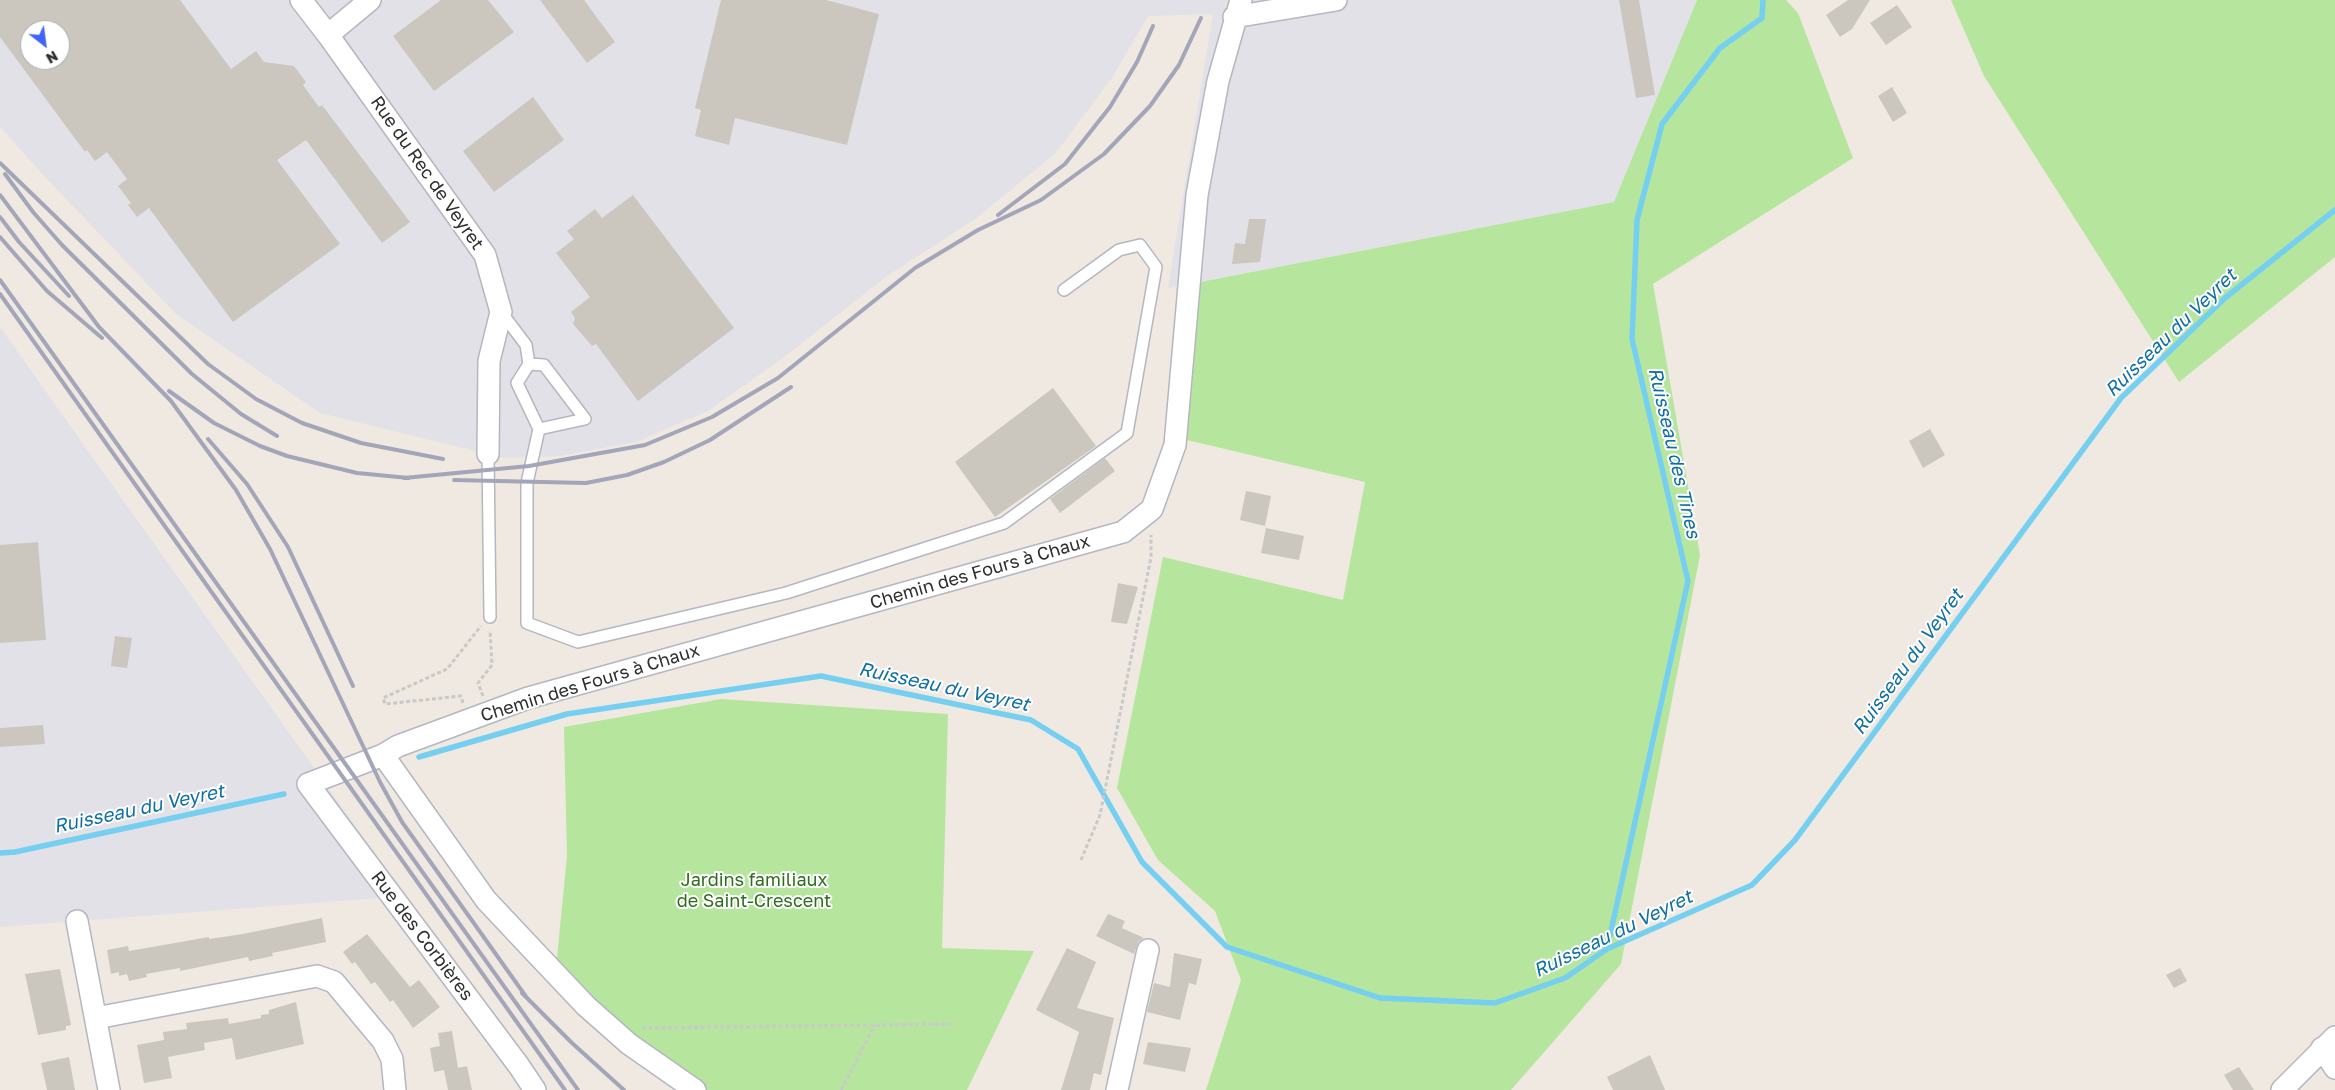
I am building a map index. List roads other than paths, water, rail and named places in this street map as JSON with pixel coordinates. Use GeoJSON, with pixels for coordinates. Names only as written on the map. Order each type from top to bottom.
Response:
{"type":"FeatureCollection","features":[{"type":"Feature","properties":{"kind":"street","name":"Rue du Rec de Veyret"},"geometry":{"type":"LineString","coordinates":[[301,0],[485,255],[501,312],[489,361],[488,454]]}},
{"type":"Feature","properties":{"kind":"street"},"geometry":{"type":"LineString","coordinates":[[328,35],[370,0]]}},
{"type":"Feature","properties":{"kind":"street"},"geometry":{"type":"LineString","coordinates":[[1238,9],[1336,0]]}},
{"type":"Feature","properties":{"kind":"street","name":"Chemin des Fours à Chaux"},"geometry":{"type":"LineString","coordinates":[[308,784],[383,755],[398,746],[528,698],[1123,532],[1152,509],[1175,446],[1197,196],[1218,81],[1238,9]]}},
{"type":"Feature","properties":{"kind":"street"},"geometry":{"type":"LineString","coordinates":[[383,755],[486,900],[586,1006],[628,1044],[695,1090]]}},
{"type":"Feature","properties":{"kind":"street","name":"Rue des Corbières"},"geometry":{"type":"LineString","coordinates":[[308,784],[535,1090]]}},
{"type":"Feature","properties":{"kind":"street"},"geometry":{"type":"LineString","coordinates":[[77,921],[109,1090]]}},
{"type":"Feature","properties":{"kind":"street"},"geometry":{"type":"LineString","coordinates":[[1117,1090],[1148,950]]}},
{"type":"Feature","properties":{"kind":"street"},"geometry":{"type":"LineString","coordinates":[[96,1018],[317,976],[334,982],[383,1041],[392,1058],[395,1090]]}},
{"type":"Feature","properties":{"kind":"street"},"geometry":{"type":"LineString","coordinates":[[2329,1043],[2335,1068]]}},
{"type":"Feature","properties":{"kind":"street"},"geometry":{"type":"LineString","coordinates":[[2282,1090],[2329,1043]]}},
{"type":"Feature","properties":{"kind":"lane"},"geometry":{"type":"LineString","coordinates":[[501,312],[526,345],[529,364],[516,383],[538,429],[527,483],[527,623],[578,642],[786,593],[1004,523],[1127,433],[1156,267],[1140,245],[1119,250],[1064,290]]}},
{"type":"Feature","properties":{"kind":"lane"},"geometry":{"type":"LineString","coordinates":[[529,364],[544,364],[585,419],[538,429]]}},
{"type":"Feature","properties":{"kind":"lane"},"geometry":{"type":"LineString","coordinates":[[488,454],[490,617]]}},
{"type":"Feature","properties":{"kind":"waterway","name":"Ruisseau des Tines"},"geometry":{"type":"LineString","coordinates":[[1607,949],[1688,581],[1632,339],[1637,220],[1662,124],[1720,48],[1762,18],[1763,0]]}},
{"type":"Feature","properties":{"kind":"waterway","name":"Ruisseau du Veyret"},"geometry":{"type":"LineString","coordinates":[[419,757],[567,714],[821,676],[1031,720],[1078,749],[1142,862],[1227,947],[1380,998],[1495,1003],[1565,978],[1607,949],[1752,885],[1795,840],[2121,398],[2225,298],[2335,210]]}},
{"type":"Feature","properties":{"kind":"waterway","name":"Ruisseau du Veyret"},"geometry":{"type":"LineString","coordinates":[[0,853],[15,852],[284,794]]}},
{"type":"Feature","properties":{"kind":"railway"},"geometry":{"type":"LineString","coordinates":[[404,478],[529,466],[645,445],[712,417],[778,378],[915,268],[978,230],[1041,200],[1104,154],[1150,106],[1179,65],[1201,18]]}},
{"type":"Feature","properties":{"kind":"railway"},"geometry":{"type":"LineString","coordinates":[[998,215],[1065,164],[1110,107],[1137,62],[1153,26]]}},
{"type":"Feature","properties":{"kind":"railway"},"geometry":{"type":"LineString","coordinates":[[0,163],[208,364],[256,399],[302,423],[361,443],[443,459]]}},
{"type":"Feature","properties":{"kind":"railway"},"geometry":{"type":"LineString","coordinates":[[5,174],[33,212],[62,245],[192,374],[241,414],[277,436]]}},
{"type":"Feature","properties":{"kind":"railway"},"geometry":{"type":"LineString","coordinates":[[0,195],[99,327],[171,401],[236,490],[270,549],[380,782],[402,822],[527,998]]}},
{"type":"Feature","properties":{"kind":"railway"},"geometry":{"type":"LineString","coordinates":[[0,217],[19,242],[69,296]]}},
{"type":"Feature","properties":{"kind":"railway"},"geometry":{"type":"LineString","coordinates":[[0,237],[47,291],[102,338]]}},
{"type":"Feature","properties":{"kind":"railway"},"geometry":{"type":"LineString","coordinates":[[0,280],[578,1090]]}},
{"type":"Feature","properties":{"kind":"railway"},"geometry":{"type":"LineString","coordinates":[[0,294],[565,1090]]}},
{"type":"Feature","properties":{"kind":"railway"},"geometry":{"type":"LineString","coordinates":[[454,480],[586,483],[627,475],[664,462],[710,440],[791,387]]}},
{"type":"Feature","properties":{"kind":"railway"},"geometry":{"type":"LineString","coordinates":[[169,391],[214,423],[260,446],[287,456],[357,473],[409,478]]}},
{"type":"Feature","properties":{"kind":"railway"},"geometry":{"type":"LineString","coordinates":[[208,439],[247,484],[288,547],[353,686]]}},
{"type":"Feature","properties":{"kind":"railway"},"geometry":{"type":"LineString","coordinates":[[522,993],[572,1043],[624,1090]]}},
{"type":"Feature","properties":{"kind":"park label","name":"Jardins familiaux de Saint-Crescent"},"geometry":{"type":"Point","coordinates":[754,890]}}]}
